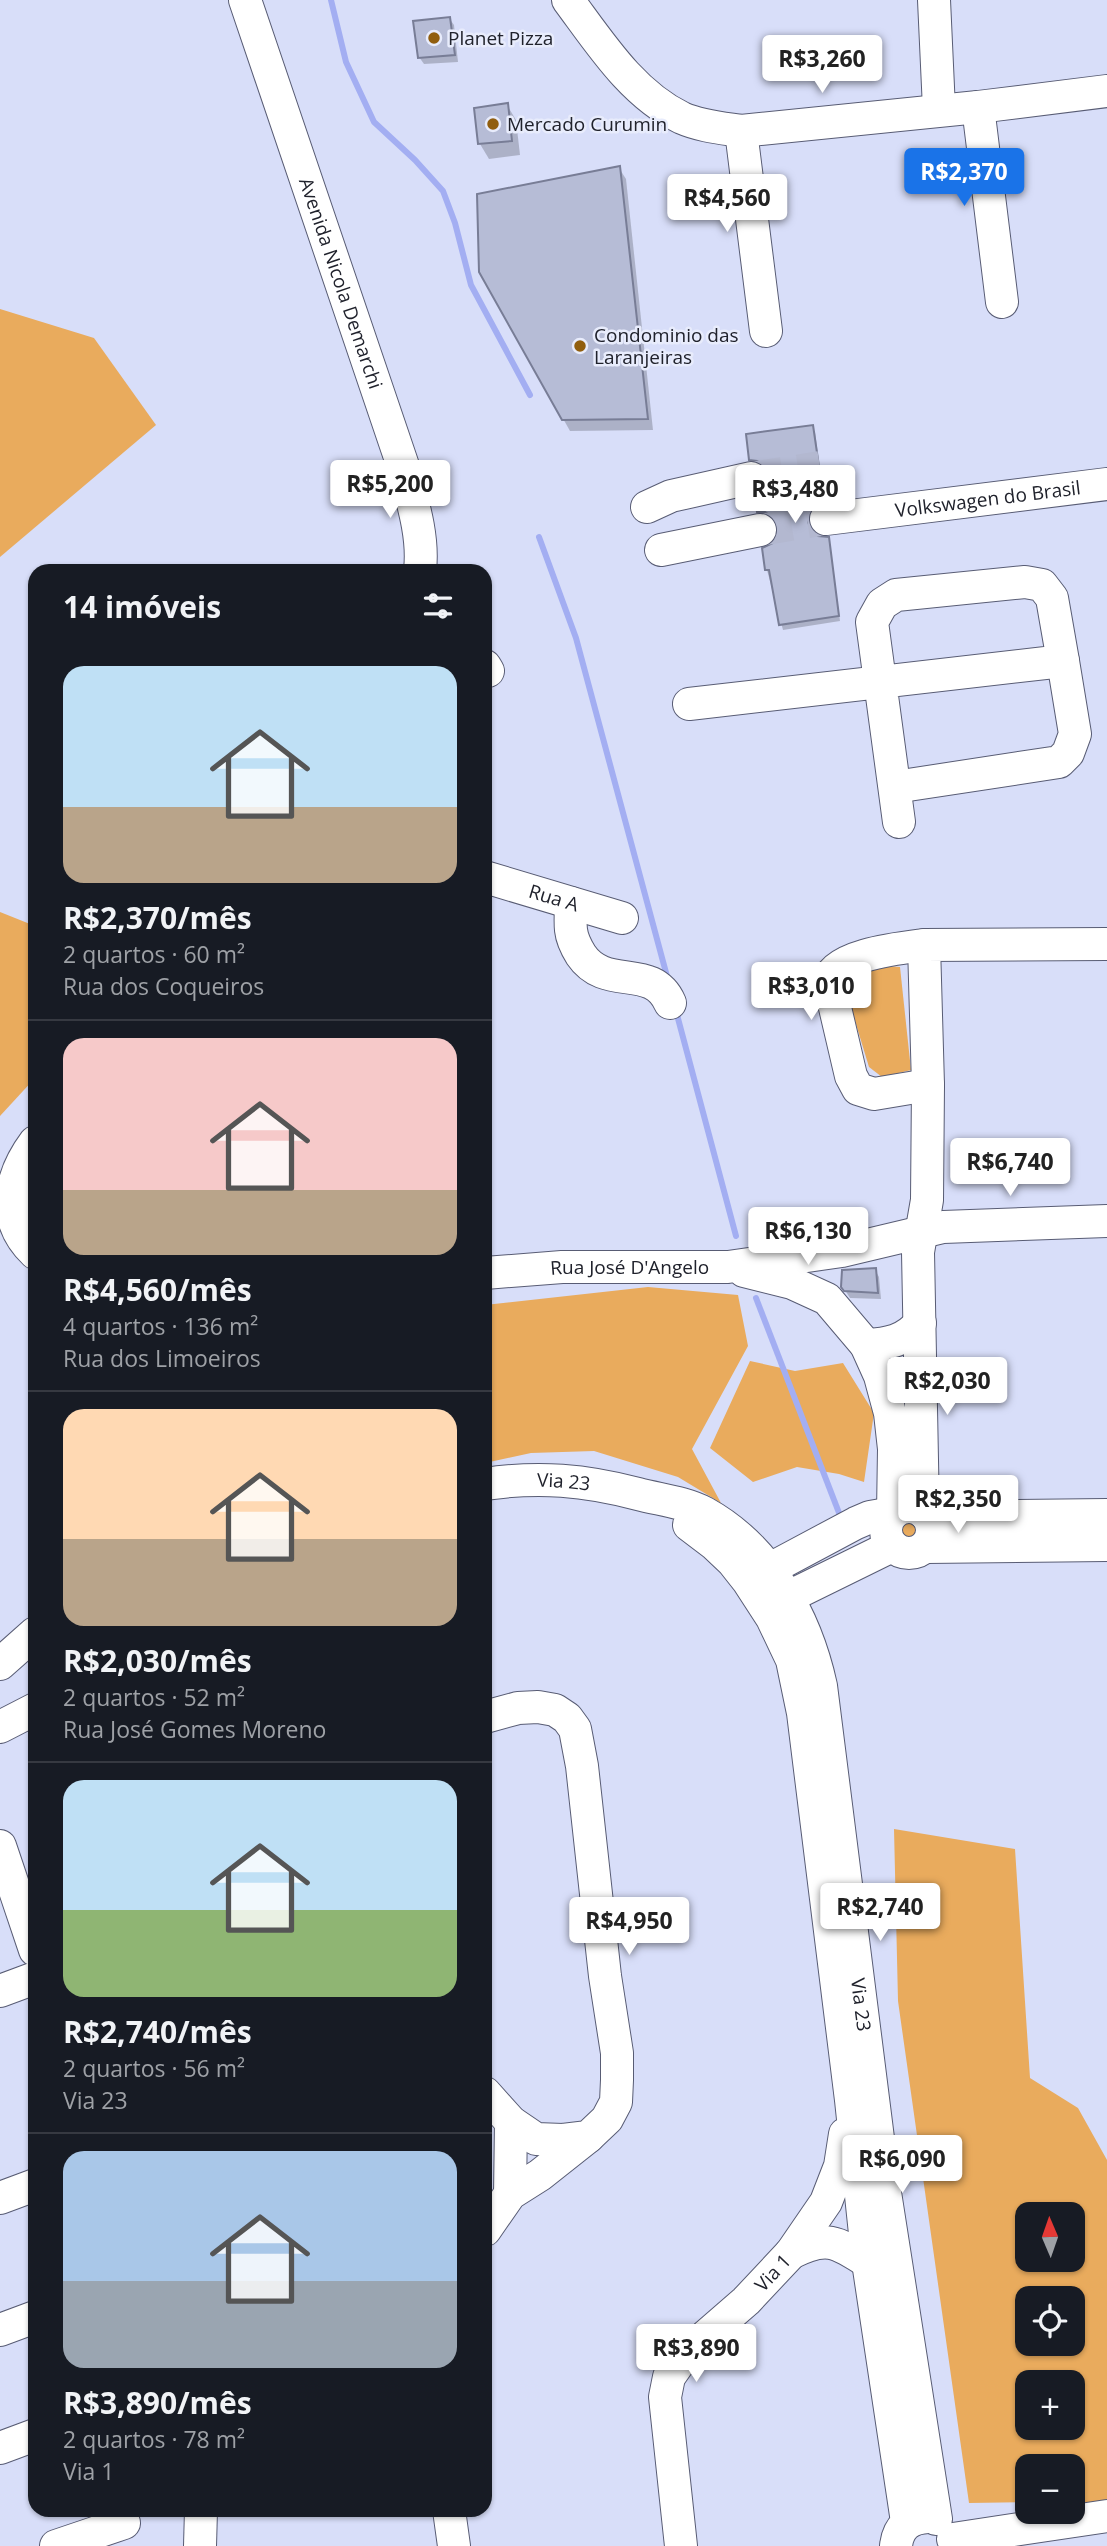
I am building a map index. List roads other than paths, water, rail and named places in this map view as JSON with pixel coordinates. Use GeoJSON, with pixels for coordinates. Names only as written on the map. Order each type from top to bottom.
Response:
{"type":"FeatureCollection","features":[{"type":"Feature","properties":{"kind":"street","name":"Avenida Nicola Demarchi"},"geometry":{"type":"LineString","coordinates":[[245,0],[403,466],[414,508],[422,556],[421,564]]}},
{"type":"Feature","properties":{"kind":"street"},"geometry":{"type":"LineString","coordinates":[[568,0],[629,79],[681,117],[707,126],[741,131],[1107,91]]}},
{"type":"Feature","properties":{"kind":"street"},"geometry":{"type":"LineString","coordinates":[[934,0],[939,109]]}},
{"type":"Feature","properties":{"kind":"street"},"geometry":{"type":"LineString","coordinates":[[978,107],[1002,302]]}},
{"type":"Feature","properties":{"kind":"street"},"geometry":{"type":"LineString","coordinates":[[741,131],[766,331]]}},
{"type":"Feature","properties":{"kind":"street"},"geometry":{"type":"LineString","coordinates":[[647,507],[671,496],[751,478]]}},
{"type":"Feature","properties":{"kind":"street","name":"Volkswagen do Brasil"},"geometry":{"type":"LineString","coordinates":[[826,519],[1107,484]]}},
{"type":"Feature","properties":{"kind":"street"},"geometry":{"type":"LineString","coordinates":[[700,491],[712,540]]}},
{"type":"Feature","properties":{"kind":"street"},"geometry":{"type":"LineString","coordinates":[[661,550],[760,530]]}},
{"type":"Feature","properties":{"kind":"street"},"geometry":{"type":"LineString","coordinates":[[895,787],[1059,762],[1068,753],[1075,734],[1052,598],[1042,585],[1025,582],[896,595],[882,604],[872,622],[881,682],[895,787],[900,822]]}},
{"type":"Feature","properties":{"kind":"street"},"geometry":{"type":"LineString","coordinates":[[689,704],[1063,661]]}},
{"type":"Feature","properties":{"kind":"street","name":"Rua A"},"geometry":{"type":"LineString","coordinates":[[492,879],[622,918]]}},
{"type":"Feature","properties":{"kind":"street"},"geometry":{"type":"LineString","coordinates":[[571,903],[571,930],[575,947],[587,964],[607,975],[651,981],[665,991],[670,1003]]}},
{"type":"Feature","properties":{"kind":"street"},"geometry":{"type":"LineString","coordinates":[[928,1084],[874,1094],[859,1089],[851,1076],[829,982],[838,966],[880,951],[924,945],[1107,944]]}},
{"type":"Feature","properties":{"kind":"street"},"geometry":{"type":"LineString","coordinates":[[917,1522],[920,1324],[918,1252],[927,1200],[928,1084],[924,945]]}},
{"type":"Feature","properties":{"kind":"street"},"geometry":{"type":"LineString","coordinates":[[28,1152],[13,1182],[11,1202],[14,1225],[28,1244]]}},
{"type":"Feature","properties":{"kind":"street","name":"Rua José D'Angelo"},"geometry":{"type":"LineString","coordinates":[[492,1272],[562,1267],[728,1267],[842,1251],[943,1227],[1107,1221]]}},
{"type":"Feature","properties":{"kind":"street"},"geometry":{"type":"LineString","coordinates":[[827,1299],[842,1251]]}},
{"type":"Feature","properties":{"kind":"street"},"geometry":{"type":"LineString","coordinates":[[728,1267],[792,1283],[827,1299],[866,1345],[880,1376],[890,1413],[894,1449],[917,1522]]}},
{"type":"Feature","properties":{"kind":"street"},"geometry":{"type":"LineString","coordinates":[[866,1345],[899,1340],[911,1334],[920,1324]]}},
{"type":"Feature","properties":{"kind":"street","name":"Via 23"},"geometry":{"type":"LineString","coordinates":[[492,1483],[514,1480],[574,1480],[675,1502],[704,1513],[739,1536],[776,1602],[803,1629],[815,1660],[821,1686],[884,2186],[901,2290],[929,2534]]}},
{"type":"Feature","properties":{"kind":"street"},"geometry":{"type":"LineString","coordinates":[[776,1602],[892,1546],[886,1533],[888,1519],[917,1522],[1107,1515]]}},
{"type":"Feature","properties":{"kind":"street"},"geometry":{"type":"LineString","coordinates":[[759,1575],[870,1517],[1107,1545]]}},
{"type":"Feature","properties":{"kind":"street","name":"Via 23"},"geometry":{"type":"LineString","coordinates":[[776,1602],[803,1713],[851,2100],[868,2262],[929,2534]]}},
{"type":"Feature","properties":{"kind":"street"},"geometry":{"type":"LineString","coordinates":[[0,1664],[28,1639]]}},
{"type":"Feature","properties":{"kind":"street"},"geometry":{"type":"LineString","coordinates":[[492,1715],[518,1708],[538,1707],[555,1710],[567,1718],[575,1729],[582,1766],[617,2053],[616,2102],[607,2119],[540,2175],[510,2194],[492,2220]]}},
{"type":"Feature","properties":{"kind":"street"},"geometry":{"type":"LineString","coordinates":[[0,1727],[28,1713]]}},
{"type":"Feature","properties":{"kind":"street"},"geometry":{"type":"LineString","coordinates":[[0,1846],[16,1876],[28,1923]]}},
{"type":"Feature","properties":{"kind":"street"},"geometry":{"type":"LineString","coordinates":[[0,1991],[28,1981]]}},
{"type":"Feature","properties":{"kind":"street"},"geometry":{"type":"LineString","coordinates":[[492,2100],[511,2122],[536,2140],[588,2137]]}},
{"type":"Feature","properties":{"kind":"street","name":"Via 1"},"geometry":{"type":"LineString","coordinates":[[681,2546],[665,2397],[669,2376],[685,2354],[746,2301],[791,2253],[826,2202],[841,2166],[851,2100]]}},
{"type":"Feature","properties":{"kind":"street"},"geometry":{"type":"LineString","coordinates":[[510,2194],[511,2122]]}},
{"type":"Feature","properties":{"kind":"street"},"geometry":{"type":"LineString","coordinates":[[0,2198],[28,2188]]}},
{"type":"Feature","properties":{"kind":"street"},"geometry":{"type":"LineString","coordinates":[[830,2191],[861,2196],[880,2209],[892,2281],[901,2290]]}},
{"type":"Feature","properties":{"kind":"street"},"geometry":{"type":"LineString","coordinates":[[791,2253],[812,2243],[824,2242],[847,2248],[868,2262]]}},
{"type":"Feature","properties":{"kind":"street"},"geometry":{"type":"LineString","coordinates":[[0,2330],[28,2320]]}},
{"type":"Feature","properties":{"kind":"street"},"geometry":{"type":"LineString","coordinates":[[0,2448],[28,2438]]}},
{"type":"Feature","properties":{"kind":"street"},"geometry":{"type":"LineString","coordinates":[[929,2534],[1107,2516]]}},
{"type":"Feature","properties":{"kind":"street"},"geometry":{"type":"LineString","coordinates":[[200,2546],[201,2517]]}},
{"type":"Feature","properties":{"kind":"street"},"geometry":{"type":"LineString","coordinates":[[450,2517],[454,2546]]}},
{"type":"Feature","properties":{"kind":"street"},"geometry":{"type":"LineString","coordinates":[[56,2546],[124,2523]]}},
{"type":"Feature","properties":{"kind":"waterway"},"geometry":{"type":"LineString","coordinates":[[331,0],[346,62],[374,122],[415,160],[443,191],[455,223],[471,285],[530,395]]}},
{"type":"Feature","properties":{"kind":"waterway"},"geometry":{"type":"LineString","coordinates":[[539,537],[576,638],[668,980]]}},
{"type":"Feature","properties":{"kind":"waterway"},"geometry":{"type":"LineString","coordinates":[[676,1011],[736,1236]]}},
{"type":"Feature","properties":{"kind":"waterway"},"geometry":{"type":"LineString","coordinates":[[756,1298],[841,1518]]}},
{"type":"Feature","properties":{"kind":"tunnel"},"geometry":{"type":"LineString","coordinates":[[751,478],[820,467]]}},
{"type":"Feature","properties":{"kind":"tunnel"},"geometry":{"type":"LineString","coordinates":[[760,530],[826,519]]}},
{"type":"Feature","properties":{"kind":"place","name":"Planet Pizza"},"geometry":{"type":"Point","coordinates":[434,38]}},
{"type":"Feature","properties":{"kind":"place","name":"Mercado Curumin"},"geometry":{"type":"Point","coordinates":[493,124]}},
{"type":"Feature","properties":{"kind":"place","name":"Condominio das Laranjeiras"},"geometry":{"type":"Point","coordinates":[580,346]}}]}
